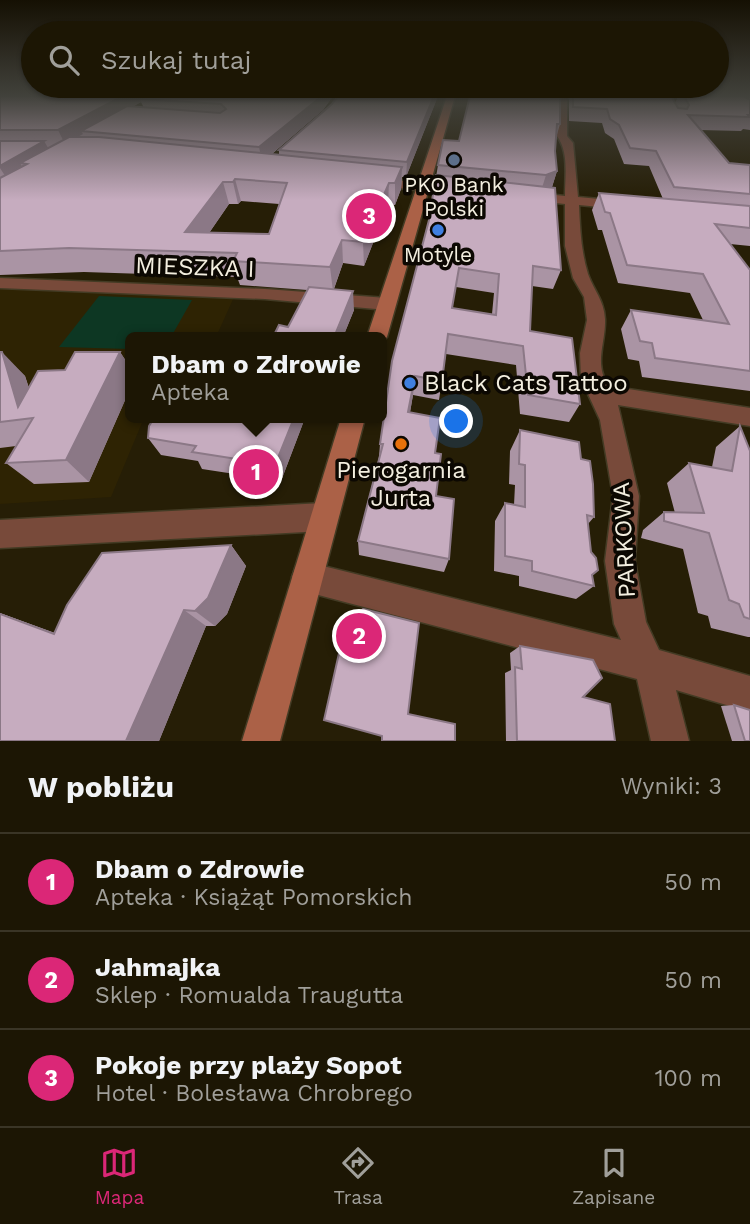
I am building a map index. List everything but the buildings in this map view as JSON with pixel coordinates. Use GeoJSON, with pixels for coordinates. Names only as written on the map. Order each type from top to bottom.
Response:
{"type":"FeatureCollection","features":[{"type":"Feature","properties":{"kind":"street"},"geometry":{"type":"LineString","coordinates":[[379,332],[440,131]]}},
{"type":"Feature","properties":{"kind":"street","name":"PARKOWA"},"geometry":{"type":"LineString","coordinates":[[562,131],[569,152],[574,201],[570,217],[573,246],[581,278],[593,297],[596,320],[590,353],[592,379],[602,394],[612,420],[626,496],[620,561],[630,624],[659,687],[670,741]]}},
{"type":"Feature","properties":{"kind":"street"},"geometry":{"type":"LineString","coordinates":[[364,181],[477,192]]}},
{"type":"Feature","properties":{"kind":"street"},"geometry":{"type":"LineString","coordinates":[[518,196],[641,207]]}},
{"type":"Feature","properties":{"kind":"street","name":"MIESZKA I"},"geometry":{"type":"LineString","coordinates":[[0,283],[275,295],[387,304]]}},
{"type":"Feature","properties":{"kind":"street"},"geometry":{"type":"LineString","coordinates":[[602,394],[750,417]]}},
{"type":"Feature","properties":{"kind":"street"},"geometry":{"type":"LineString","coordinates":[[261,741],[351,423]]}},
{"type":"Feature","properties":{"kind":"street"},"geometry":{"type":"LineString","coordinates":[[0,534],[323,517]]}},
{"type":"Feature","properties":{"kind":"street"},"geometry":{"type":"LineString","coordinates":[[307,577],[650,665],[750,694]]}},
{"type":"Feature","properties":{"kind":"shaded area"},"geometry":{"type":"Polygon","coordinates":[[[0,288],[234,297],[218,332],[125,332],[125,423],[142,423],[111,497],[0,504],[0,288]]]}},
{"type":"Feature","properties":{"kind":"green space"},"geometry":{"type":"Polygon","coordinates":[[[99,296],[192,300],[174,332],[125,332],[125,349],[59,347],[99,296]]]}},
{"type":"Feature","properties":{"kind":"place","name":"PKO Bank Polski"},"geometry":{"type":"Point","coordinates":[454,160]}},
{"type":"Feature","properties":{"kind":"place","name":"Pokoje przy plaży Sopot"},"geometry":{"type":"Point","coordinates":[369,216]}},
{"type":"Feature","properties":{"kind":"place","name":"Motyle"},"geometry":{"type":"Point","coordinates":[438,230]}},
{"type":"Feature","properties":{"kind":"place","name":"Black Cats Tattoo"},"geometry":{"type":"Point","coordinates":[410,383]}},
{"type":"Feature","properties":{"kind":"place","name":"Pierogarnia Jurta"},"geometry":{"type":"Point","coordinates":[401,444]}},
{"type":"Feature","properties":{"kind":"place","name":"Dbam o Zdrowie"},"geometry":{"type":"Point","coordinates":[256,472]}},
{"type":"Feature","properties":{"kind":"place","name":"Jahmajka"},"geometry":{"type":"Point","coordinates":[359,636]}}]}
